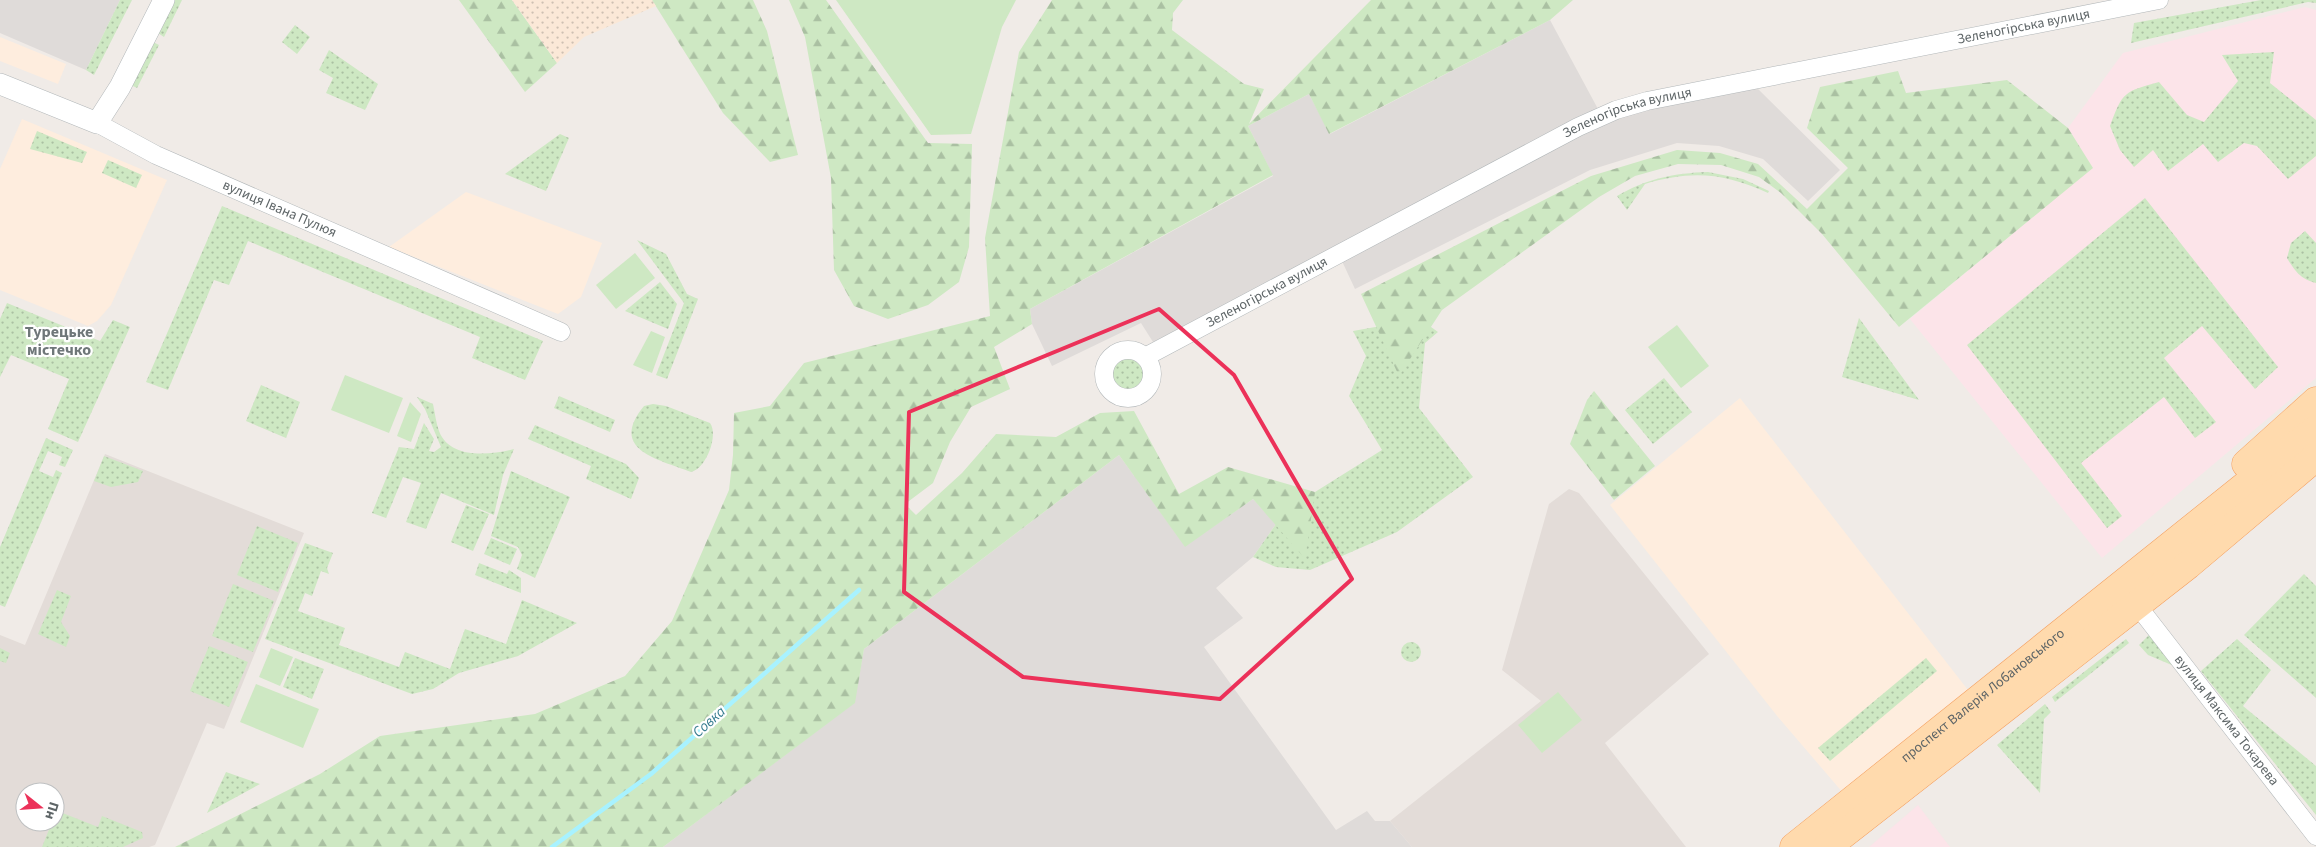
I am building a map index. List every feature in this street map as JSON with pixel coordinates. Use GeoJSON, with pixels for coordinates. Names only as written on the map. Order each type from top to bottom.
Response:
{"type":"FeatureCollection","features":[{"type":"Feature","properties":{"kind":"main road","name":"проспект Валерія Лобановського"},"geometry":{"type":"LineString","coordinates":[[2181,554],[2225,483],[2316,401]]}},
{"type":"Feature","properties":{"kind":"main road","name":"проспект Валерія Лобановського"},"geometry":{"type":"LineString","coordinates":[[1827,847],[2137,604],[2181,554],[2316,429]]}},
{"type":"Feature","properties":{"kind":"main road","name":"проспект Валерія Лобановського"},"geometry":{"type":"LineString","coordinates":[[1794,847],[2181,554],[2316,457]]}},
{"type":"Feature","properties":{"kind":"main road","name":"проспект Валерія Лобановського"},"geometry":{"type":"LineString","coordinates":[[2181,554],[2257,523],[2316,479]]}},
{"type":"Feature","properties":{"kind":"street"},"geometry":{"type":"LineString","coordinates":[[98,123],[120,87],[164,0]]}},
{"type":"Feature","properties":{"kind":"street","name":"Зеленогірська вулиця"},"geometry":{"type":"LineString","coordinates":[[1145,357],[1569,131],[1616,110],[1647,101],[2159,0]]}},
{"type":"Feature","properties":{"kind":"street","name":"вулиця Івана Пулюя"},"geometry":{"type":"LineString","coordinates":[[0,84],[98,123],[156,155],[561,332]]}},
{"type":"Feature","properties":{"kind":"street","name":"вулиця Максима Токарева"},"geometry":{"type":"LineString","coordinates":[[2137,604],[2316,836]]}},
{"type":"Feature","properties":{"kind":"highlighted area"},"geometry":{"type":"Polygon","coordinates":[[[1159,309],[1234,375],[1352,579],[1220,699],[1023,677],[904,592],[909,412],[1159,309]]]}},
{"type":"Feature","properties":{"kind":"shaded area"},"geometry":{"type":"Polygon","coordinates":[[[0,0],[120,0],[86,70],[0,33],[0,0]]]}},
{"type":"Feature","properties":{"kind":"shaded area"},"geometry":{"type":"Polygon","coordinates":[[[2305,7],[2316,10],[2316,378],[2102,558],[1910,319],[2092,168],[2068,128],[2123,53],[2305,7]]]}},
{"type":"Feature","properties":{"kind":"shaded area"},"geometry":{"type":"Polygon","coordinates":[[[1550,20],[1598,109],[1153,342],[1141,323],[1052,366],[1032,324],[1030,309],[1273,176],[1248,126],[1309,94],[1330,134],[1550,20]]]}},
{"type":"Feature","properties":{"kind":"shaded area"},"geometry":{"type":"Polygon","coordinates":[[[0,37],[66,64],[58,84],[0,61],[0,37]]]}},
{"type":"Feature","properties":{"kind":"shaded area"},"geometry":{"type":"Polygon","coordinates":[[[1757,88],[1840,170],[1808,201],[1763,159],[1719,146],[1677,143],[1590,170],[1355,289],[1341,259],[1574,137],[1626,114],[1757,88]]]}},
{"type":"Feature","properties":{"kind":"shaded area"},"geometry":{"type":"Polygon","coordinates":[[[22,119],[167,180],[111,305],[97,321],[88,326],[0,290],[0,169],[22,119]]]}},
{"type":"Feature","properties":{"kind":"shaded area"},"geometry":{"type":"Polygon","coordinates":[[[466,192],[602,243],[581,297],[558,314],[389,247],[466,192]]]}},
{"type":"Feature","properties":{"kind":"shaded area"},"geometry":{"type":"Polygon","coordinates":[[[1740,398],[1968,690],[1844,794],[1778,717],[1610,505],[1740,398]]]}},
{"type":"Feature","properties":{"kind":"shaded area"},"geometry":{"type":"Polygon","coordinates":[[[105,454],[304,533],[224,729],[207,723],[155,845],[149,847],[0,847],[0,635],[25,645],[105,454]]]}},
{"type":"Feature","properties":{"kind":"shaded area"},"geometry":{"type":"Polygon","coordinates":[[[1119,455],[1185,546],[1253,499],[1276,524],[1253,557],[1216,588],[1243,618],[1204,647],[1336,830],[1367,811],[1375,821],[1390,821],[1412,847],[663,847],[854,703],[864,649],[1119,455]]]}},
{"type":"Feature","properties":{"kind":"shaded area"},"geometry":{"type":"Polygon","coordinates":[[[1569,489],[1579,493],[1709,654],[1605,743],[1686,847],[1412,847],[1390,821],[1541,701],[1502,670],[1549,504],[1569,489]]]}},
{"type":"Feature","properties":{"kind":"shaded area"},"geometry":{"type":"Polygon","coordinates":[[[1918,805],[1950,847],[1869,847],[1918,805]]]}},
{"type":"Feature","properties":{"kind":"green space"},"geometry":{"type":"Polygon","coordinates":[[[120,0],[132,0],[94,75],[86,70],[120,0]]]}},
{"type":"Feature","properties":{"kind":"green space"},"geometry":{"type":"Polygon","coordinates":[[[171,0],[182,0],[164,37],[155,31],[171,0]]]}},
{"type":"Feature","properties":{"kind":"green space"},"geometry":{"type":"Polygon","coordinates":[[[459,0],[512,0],[557,63],[525,92],[459,0]]]}},
{"type":"Feature","properties":{"kind":"green space"},"geometry":{"type":"Polygon","coordinates":[[[652,0],[753,0],[767,31],[798,155],[770,162],[723,113],[652,0]]]}},
{"type":"Feature","properties":{"kind":"green space"},"geometry":{"type":"Polygon","coordinates":[[[789,0],[826,0],[928,143],[972,144],[969,247],[959,282],[928,305],[888,319],[854,306],[834,270],[831,178],[805,37],[789,0]]]}},
{"type":"Feature","properties":{"kind":"green space"},"geometry":{"type":"Polygon","coordinates":[[[836,0],[1016,0],[1002,27],[971,134],[931,135],[836,0]]]}},
{"type":"Feature","properties":{"kind":"green space"},"geometry":{"type":"Polygon","coordinates":[[[1052,0],[1183,0],[1173,13],[1172,30],[1244,84],[1264,89],[1249,124],[1371,0],[1573,0],[1550,20],[1329,134],[1309,94],[1248,126],[1273,175],[1030,309],[1032,324],[994,347],[1010,389],[971,407],[950,442],[933,483],[905,504],[916,515],[962,473],[996,434],[1056,437],[1100,413],[1134,411],[1179,494],[1228,467],[1315,492],[1305,559],[1253,499],[1185,547],[1119,455],[864,649],[855,703],[663,847],[175,847],[320,774],[380,736],[535,714],[625,676],[672,621],[729,490],[733,455],[734,413],[770,406],[804,363],[990,316],[985,238],[1019,52],[1052,0]]]}},
{"type":"Feature","properties":{"kind":"green space"},"geometry":{"type":"Polygon","coordinates":[[[2261,0],[2316,0],[2316,3],[2308,2],[2131,43],[2134,23],[2261,0]]]}},
{"type":"Feature","properties":{"kind":"green space"},"geometry":{"type":"Polygon","coordinates":[[[295,25],[310,37],[297,54],[282,42],[295,25]]]}},
{"type":"Feature","properties":{"kind":"green space"},"geometry":{"type":"Polygon","coordinates":[[[151,41],[159,45],[137,88],[129,84],[151,41]]]}},
{"type":"Feature","properties":{"kind":"green space"},"geometry":{"type":"Polygon","coordinates":[[[329,50],[378,84],[365,110],[326,93],[333,78],[319,70],[329,50]]]}},
{"type":"Feature","properties":{"kind":"green space"},"geometry":{"type":"Polygon","coordinates":[[[2274,52],[2270,83],[2316,120],[2316,156],[2288,179],[2257,146],[2244,143],[2218,162],[2203,144],[2168,171],[2153,150],[2134,167],[2120,150],[2110,126],[2122,99],[2132,91],[2159,82],[2187,115],[2204,122],[2238,81],[2222,55],[2274,52]]]}},
{"type":"Feature","properties":{"kind":"green space"},"geometry":{"type":"Polygon","coordinates":[[[1898,71],[1906,93],[2007,80],[2068,128],[2093,168],[1899,327],[1822,234],[1781,193],[1759,177],[1721,165],[1678,164],[1635,176],[1599,197],[1442,310],[1399,376],[1361,294],[1591,176],[1677,150],[1720,153],[1758,164],[1807,209],[1848,168],[1807,128],[1820,87],[1898,71]]]}},
{"type":"Feature","properties":{"kind":"green space"},"geometry":{"type":"Polygon","coordinates":[[[37,131],[87,152],[82,163],[30,149],[37,131]]]}},
{"type":"Feature","properties":{"kind":"green space"},"geometry":{"type":"Polygon","coordinates":[[[560,134],[569,138],[546,191],[505,174],[560,134]]]}},
{"type":"Feature","properties":{"kind":"green space"},"geometry":{"type":"Polygon","coordinates":[[[108,160],[142,175],[136,188],[102,173],[108,160]]]}},
{"type":"Feature","properties":{"kind":"green space"},"geometry":{"type":"Polygon","coordinates":[[[1708,172],[1743,179],[1769,191],[1768,193],[1737,181],[1693,175],[1645,184],[1627,210],[1617,196],[1639,185],[1661,178],[1708,172]]]}},
{"type":"Feature","properties":{"kind":"green space"},"geometry":{"type":"Polygon","coordinates":[[[2145,198],[2278,367],[2255,389],[2202,326],[2164,358],[2216,422],[2195,438],[2164,397],[2081,463],[2122,516],[2107,528],[1967,345],[2145,198]]]}},
{"type":"Feature","properties":{"kind":"green space"},"geometry":{"type":"Polygon","coordinates":[[[222,206],[543,341],[525,380],[472,358],[480,337],[248,241],[229,285],[214,280],[168,390],[146,382],[222,206]]]}},
{"type":"Feature","properties":{"kind":"green space"},"geometry":{"type":"Polygon","coordinates":[[[2305,231],[2316,243],[2316,283],[2298,274],[2287,258],[2291,243],[2305,231]]]}},
{"type":"Feature","properties":{"kind":"green space"},"geometry":{"type":"Polygon","coordinates":[[[637,240],[666,254],[687,294],[698,299],[667,379],[656,375],[684,303],[637,240]]]}},
{"type":"Feature","properties":{"kind":"green space"},"geometry":{"type":"Polygon","coordinates":[[[635,253],[655,278],[616,309],[596,285],[635,253]]]}},
{"type":"Feature","properties":{"kind":"green space"},"geometry":{"type":"Polygon","coordinates":[[[660,282],[677,304],[668,329],[625,311],[660,282]]]}},
{"type":"Feature","properties":{"kind":"green space"},"geometry":{"type":"Polygon","coordinates":[[[7,303],[100,341],[113,320],[130,327],[78,442],[48,429],[69,379],[11,355],[0,377],[0,319],[7,303]]]}},
{"type":"Feature","properties":{"kind":"green space"},"geometry":{"type":"Polygon","coordinates":[[[1859,318],[1919,400],[1842,377],[1859,318]]]}},
{"type":"Feature","properties":{"kind":"green space"},"geometry":{"type":"Polygon","coordinates":[[[1420,319],[1438,332],[1425,343],[1419,408],[1473,477],[1397,532],[1310,570],[1276,567],[1253,557],[1276,524],[1315,492],[1382,450],[1349,396],[1366,356],[1353,331],[1420,319]]]}},
{"type":"Feature","properties":{"kind":"green space"},"geometry":{"type":"Polygon","coordinates":[[[1677,325],[1709,366],[1681,388],[1648,347],[1677,325]]]}},
{"type":"Feature","properties":{"kind":"green space"},"geometry":{"type":"Polygon","coordinates":[[[651,331],[665,337],[652,373],[633,365],[651,331]]]}},
{"type":"Feature","properties":{"kind":"green space"},"geometry":{"type":"Polygon","coordinates":[[[1127,356],[1141,361],[1146,375],[1141,389],[1127,394],[1113,389],[1108,375],[1113,361],[1127,356]]]}},
{"type":"Feature","properties":{"kind":"green space"},"geometry":{"type":"Polygon","coordinates":[[[345,375],[403,398],[389,433],[331,410],[345,375]]]}},
{"type":"Feature","properties":{"kind":"green space"},"geometry":{"type":"Polygon","coordinates":[[[1664,378],[1692,412],[1653,444],[1625,410],[1664,378]]]}},
{"type":"Feature","properties":{"kind":"green space"},"geometry":{"type":"Polygon","coordinates":[[[261,385],[300,402],[286,438],[246,421],[261,385]]]}},
{"type":"Feature","properties":{"kind":"green space"},"geometry":{"type":"Polygon","coordinates":[[[1594,391],[1655,466],[1614,500],[1570,444],[1587,400],[1594,391]]]}},
{"type":"Feature","properties":{"kind":"green space"},"geometry":{"type":"Polygon","coordinates":[[[559,396],[615,420],[610,432],[554,408],[559,396]]]}},
{"type":"Feature","properties":{"kind":"green space"},"geometry":{"type":"Polygon","coordinates":[[[417,397],[433,404],[439,431],[444,440],[452,447],[462,451],[483,454],[514,449],[503,475],[494,515],[441,493],[426,529],[406,522],[421,483],[403,477],[386,518],[372,513],[399,447],[414,449],[424,423],[434,439],[429,451],[434,452],[441,447],[425,409],[417,397]]]}},
{"type":"Feature","properties":{"kind":"green space"},"geometry":{"type":"Polygon","coordinates":[[[410,402],[421,414],[411,442],[397,436],[410,402]]]}},
{"type":"Feature","properties":{"kind":"green space"},"geometry":{"type":"Polygon","coordinates":[[[653,404],[666,406],[710,423],[713,435],[710,451],[702,465],[696,470],[691,472],[652,457],[634,443],[632,433],[634,421],[644,406],[653,404]]]}},
{"type":"Feature","properties":{"kind":"green space"},"geometry":{"type":"Polygon","coordinates":[[[535,425],[626,464],[639,478],[631,499],[586,479],[591,466],[528,439],[535,425]]]}},
{"type":"Feature","properties":{"kind":"green space"},"geometry":{"type":"Polygon","coordinates":[[[46,438],[73,450],[65,467],[59,465],[62,457],[48,451],[39,471],[53,477],[56,470],[62,473],[5,607],[0,605],[0,547],[46,438]]]}},
{"type":"Feature","properties":{"kind":"green space"},"geometry":{"type":"Polygon","coordinates":[[[104,456],[143,471],[138,482],[111,487],[94,481],[104,456]]]}},
{"type":"Feature","properties":{"kind":"green space"},"geometry":{"type":"Polygon","coordinates":[[[511,471],[570,497],[535,578],[517,569],[522,555],[518,547],[491,536],[511,471]]]}},
{"type":"Feature","properties":{"kind":"green space"},"geometry":{"type":"Polygon","coordinates":[[[466,505],[489,514],[473,551],[451,542],[466,505]]]}},
{"type":"Feature","properties":{"kind":"green space"},"geometry":{"type":"Polygon","coordinates":[[[257,526],[298,543],[278,592],[237,575],[257,526]]]}},
{"type":"Feature","properties":{"kind":"green space"},"geometry":{"type":"Polygon","coordinates":[[[491,538],[517,549],[510,565],[484,554],[491,538]]]}},
{"type":"Feature","properties":{"kind":"green space"},"geometry":{"type":"Polygon","coordinates":[[[305,543],[333,553],[327,568],[329,574],[321,571],[312,596],[305,593],[298,611],[345,628],[339,645],[399,667],[405,652],[450,669],[465,629],[506,644],[522,600],[577,623],[518,656],[459,673],[433,689],[412,694],[265,639],[305,543]]]}},
{"type":"Feature","properties":{"kind":"green space"},"geometry":{"type":"Polygon","coordinates":[[[479,563],[507,574],[509,570],[521,578],[521,593],[475,575],[479,563]]]}},
{"type":"Feature","properties":{"kind":"green space"},"geometry":{"type":"Polygon","coordinates":[[[2304,574],[2316,586],[2316,698],[2244,635],[2304,574]]]}},
{"type":"Feature","properties":{"kind":"green space"},"geometry":{"type":"Polygon","coordinates":[[[233,584],[274,601],[253,652],[212,636],[233,584]]]}},
{"type":"Feature","properties":{"kind":"green space"},"geometry":{"type":"Polygon","coordinates":[[[57,590],[71,596],[61,622],[70,636],[66,647],[38,634],[57,590]]]}},
{"type":"Feature","properties":{"kind":"green space"},"geometry":{"type":"Polygon","coordinates":[[[2149,635],[2174,666],[2148,655],[2139,645],[2149,635]]]}},
{"type":"Feature","properties":{"kind":"green space"},"geometry":{"type":"Polygon","coordinates":[[[2126,639],[2129,643],[2055,702],[2052,697],[2126,639]]]}},
{"type":"Feature","properties":{"kind":"green space"},"geometry":{"type":"Polygon","coordinates":[[[2237,639],[2271,670],[2243,706],[2316,766],[2316,815],[2201,671],[2237,639]]]}},
{"type":"Feature","properties":{"kind":"green space"},"geometry":{"type":"Polygon","coordinates":[[[1407,642],[1415,642],[1421,648],[1421,656],[1415,662],[1407,662],[1401,656],[1401,648],[1407,642]]]}},
{"type":"Feature","properties":{"kind":"green space"},"geometry":{"type":"Polygon","coordinates":[[[209,646],[248,662],[229,707],[190,691],[209,646]]]}},
{"type":"Feature","properties":{"kind":"green space"},"geometry":{"type":"Polygon","coordinates":[[[0,648],[10,653],[6,663],[0,661],[0,648]]]}},
{"type":"Feature","properties":{"kind":"green space"},"geometry":{"type":"Polygon","coordinates":[[[271,648],[293,657],[280,686],[259,677],[271,648]]]}},
{"type":"Feature","properties":{"kind":"green space"},"geometry":{"type":"Polygon","coordinates":[[[295,658],[324,669],[312,699],[283,687],[295,658]]]}},
{"type":"Feature","properties":{"kind":"green space"},"geometry":{"type":"Polygon","coordinates":[[[1926,658],[1937,671],[1830,761],[1818,748],[1926,658]]]}},
{"type":"Feature","properties":{"kind":"green space"},"geometry":{"type":"Polygon","coordinates":[[[256,684],[319,709],[303,748],[240,722],[256,684]]]}},
{"type":"Feature","properties":{"kind":"green space"},"geometry":{"type":"Polygon","coordinates":[[[1558,692],[1582,720],[1542,753],[1518,725],[1558,692]]]}},
{"type":"Feature","properties":{"kind":"green space"},"geometry":{"type":"Polygon","coordinates":[[[2045,704],[2051,712],[2044,719],[2040,793],[1997,745],[2045,704]]]}},
{"type":"Feature","properties":{"kind":"green space"},"geometry":{"type":"Polygon","coordinates":[[[226,772],[260,784],[207,813],[226,772]]]}},
{"type":"Feature","properties":{"kind":"green space"},"geometry":{"type":"Polygon","coordinates":[[[65,814],[98,827],[102,816],[142,832],[143,838],[123,847],[42,847],[48,832],[65,832],[65,814]]]}},
{"type":"Feature","properties":{"kind":"sand"},"geometry":{"type":"Polygon","coordinates":[[[512,0],[652,0],[656,6],[584,37],[557,63],[512,0]]]}},
{"type":"Feature","properties":{"kind":"waterway","name":"Совка"},"geometry":{"type":"LineString","coordinates":[[552,847],[651,774],[859,590]]}},
{"type":"Feature","properties":{"kind":"district","name":"Турецьке містечко"},"geometry":{"type":"Point","coordinates":[59,341]}}]}
